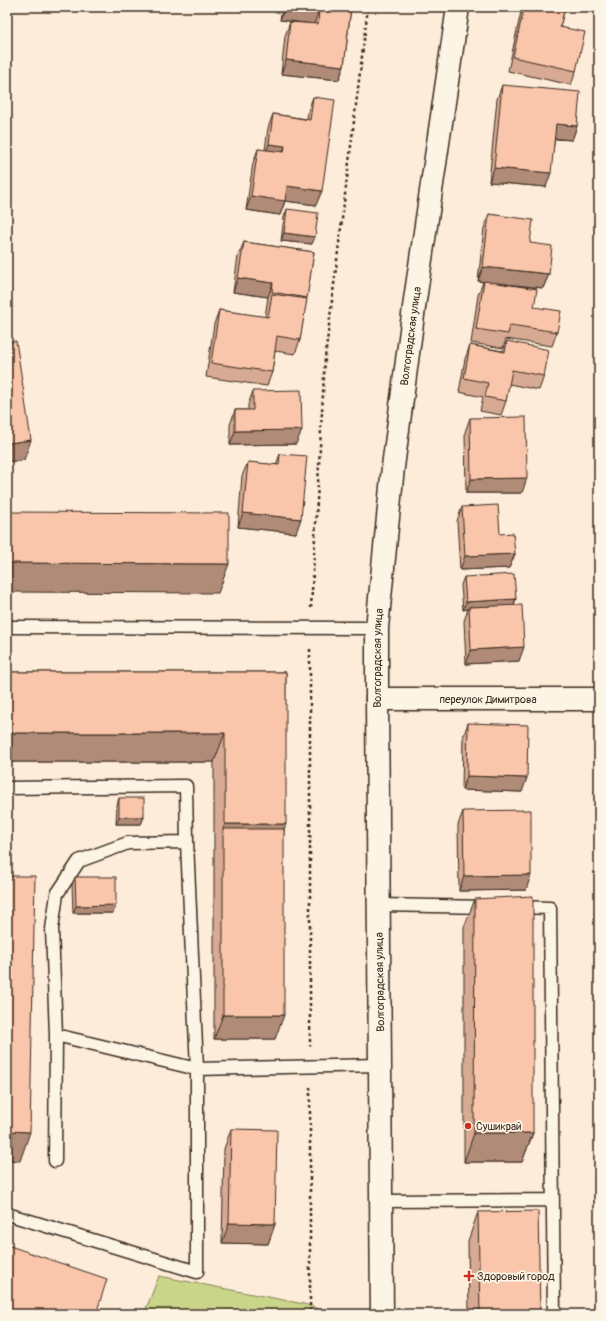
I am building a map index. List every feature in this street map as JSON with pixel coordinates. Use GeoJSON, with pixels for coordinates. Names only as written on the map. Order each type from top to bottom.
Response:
{"type":"FeatureCollection","features":[{"type":"Feature","properties":{"kind":"main road","name":"Волгоградская улица"},"geometry":{"type":"LineString","coordinates":[[382,1314],[377,628],[394,459],[415,300],[458,7]]}},
{"type":"Feature","properties":{"kind":"main road","name":"переулок Димитрова"},"geometry":{"type":"LineString","coordinates":[[377,699],[599,699]]}},
{"type":"Feature","properties":{"kind":"lane"},"geometry":{"type":"LineString","coordinates":[[7,627],[377,628]]}},
{"type":"Feature","properties":{"kind":"lane"},"geometry":{"type":"LineString","coordinates":[[7,788],[186,786],[197,1069],[197,1272],[7,1214]]}},
{"type":"Feature","properties":{"kind":"lane"},"geometry":{"type":"LineString","coordinates":[[54,1161],[56,1035],[52,929],[57,894],[78,861],[128,842],[187,842]]}},
{"type":"Feature","properties":{"kind":"lane"},"geometry":{"type":"LineString","coordinates":[[379,905],[550,908],[554,1314]]}},
{"type":"Feature","properties":{"kind":"lane"},"geometry":{"type":"LineString","coordinates":[[56,1035],[197,1069],[380,1065]]}},
{"type":"Feature","properties":{"kind":"lane"},"geometry":{"type":"LineString","coordinates":[[381,1201],[553,1200]]}},
{"type":"Feature","properties":{"kind":"path"},"geometry":{"type":"LineString","coordinates":[[310,1314],[310,628],[325,358],[368,7]]}},
{"type":"Feature","properties":{"kind":"green space"},"geometry":{"type":"Polygon","coordinates":[[[159,1276],[304,1304],[333,1314],[144,1314],[159,1276]]]}},
{"type":"Feature","properties":{"kind":"building"},"geometry":{"type":"Polygon","coordinates":[[[292,7],[351,7],[344,66],[286,60],[290,22],[318,24],[319,10],[292,7]]]}},
{"type":"Feature","properties":{"kind":"building"},"geometry":{"type":"Polygon","coordinates":[[[524,7],[565,7],[560,27],[585,32],[576,71],[513,57],[524,7]]]}},
{"type":"Feature","properties":{"kind":"building"},"geometry":{"type":"Polygon","coordinates":[[[502,85],[580,92],[577,126],[556,124],[551,173],[494,168],[502,85]]]}},
{"type":"Feature","properties":{"kind":"building"},"geometry":{"type":"Polygon","coordinates":[[[313,97],[335,100],[322,191],[287,186],[285,201],[251,196],[258,149],[284,152],[285,146],[269,144],[273,114],[310,120],[313,97]]]}},
{"type":"Feature","properties":{"kind":"building"},"geometry":{"type":"Polygon","coordinates":[[[287,209],[318,213],[315,237],[284,233],[287,209]]]}},
{"type":"Feature","properties":{"kind":"building"},"geometry":{"type":"Polygon","coordinates":[[[489,214],[533,220],[530,243],[552,246],[549,274],[483,267],[489,214]]]}},
{"type":"Feature","properties":{"kind":"building"},"geometry":{"type":"Polygon","coordinates":[[[244,242],[314,252],[307,298],[272,292],[273,283],[238,278],[244,242]]]}},
{"type":"Feature","properties":{"kind":"building"},"geometry":{"type":"Polygon","coordinates":[[[484,281],[537,289],[534,307],[561,311],[557,332],[510,325],[508,334],[476,329],[484,281]]]}},
{"type":"Feature","properties":{"kind":"building"},"geometry":{"type":"Polygon","coordinates":[[[272,294],[307,299],[300,340],[277,336],[272,372],[211,363],[219,310],[268,317],[272,294]]]}},
{"type":"Feature","properties":{"kind":"building"},"geometry":{"type":"Polygon","coordinates":[[[16,341],[31,440],[9,443],[7,446],[7,342],[16,341]]]}},
{"type":"Feature","properties":{"kind":"building"},"geometry":{"type":"Polygon","coordinates":[[[507,341],[549,350],[544,376],[512,370],[506,401],[485,397],[488,383],[464,378],[470,345],[505,352],[507,341]]]}},
{"type":"Feature","properties":{"kind":"building"},"geometry":{"type":"Polygon","coordinates":[[[301,390],[302,430],[235,431],[235,410],[253,410],[253,391],[301,390]]]}},
{"type":"Feature","properties":{"kind":"building"},"geometry":{"type":"Polygon","coordinates":[[[526,417],[527,478],[471,479],[470,418],[526,417]]]}},
{"type":"Feature","properties":{"kind":"building"},"geometry":{"type":"Polygon","coordinates":[[[280,454],[307,456],[301,519],[243,513],[248,462],[279,465],[280,454]]]}},
{"type":"Feature","properties":{"kind":"building"},"geometry":{"type":"Polygon","coordinates":[[[498,505],[500,534],[513,533],[515,554],[465,556],[462,507],[498,505]]]}},
{"type":"Feature","properties":{"kind":"building"},"geometry":{"type":"Polygon","coordinates":[[[7,512],[229,513],[229,564],[7,563],[7,512]]]}},
{"type":"Feature","properties":{"kind":"building"},"geometry":{"type":"Polygon","coordinates":[[[514,574],[516,599],[466,602],[464,577],[514,574]]]}},
{"type":"Feature","properties":{"kind":"building"},"geometry":{"type":"Polygon","coordinates":[[[522,605],[524,647],[471,650],[469,607],[522,605]]]}},
{"type":"Feature","properties":{"kind":"building"},"geometry":{"type":"Polygon","coordinates":[[[7,672],[286,672],[286,824],[225,824],[225,733],[7,733],[7,672]]]}},
{"type":"Feature","properties":{"kind":"building"},"geometry":{"type":"Polygon","coordinates":[[[468,723],[528,725],[527,778],[467,776],[468,723]]]}},
{"type":"Feature","properties":{"kind":"building"},"geometry":{"type":"Polygon","coordinates":[[[119,798],[144,798],[144,817],[119,817],[119,798]]]}},
{"type":"Feature","properties":{"kind":"building"},"geometry":{"type":"Polygon","coordinates":[[[531,810],[531,875],[464,876],[463,811],[531,810]]]}},
{"type":"Feature","properties":{"kind":"building"},"geometry":{"type":"Polygon","coordinates":[[[223,829],[284,829],[284,1015],[223,1015],[223,829]]]}},
{"type":"Feature","properties":{"kind":"building"},"geometry":{"type":"Polygon","coordinates":[[[7,876],[35,876],[30,1132],[7,1131],[7,876]]]}},
{"type":"Feature","properties":{"kind":"building"},"geometry":{"type":"Polygon","coordinates":[[[75,877],[116,877],[116,905],[76,906],[75,877]]]}},
{"type":"Feature","properties":{"kind":"building"},"geometry":{"type":"Polygon","coordinates":[[[533,896],[533,1133],[474,1133],[475,899],[533,896]]]}},
{"type":"Feature","properties":{"kind":"building"},"geometry":{"type":"Polygon","coordinates":[[[231,1129],[277,1130],[275,1224],[229,1223],[231,1129]]]}},
{"type":"Feature","properties":{"kind":"building"},"geometry":{"type":"Polygon","coordinates":[[[538,1211],[540,1314],[480,1314],[478,1212],[538,1211]]]}},
{"type":"Feature","properties":{"kind":"building"},"geometry":{"type":"Polygon","coordinates":[[[7,1245],[107,1279],[96,1314],[7,1314],[7,1245]]]}},
{"type":"Feature","properties":{"kind":"place","name":"Сушикрай"},"geometry":{"type":"Point","coordinates":[468,1126]}},
{"type":"Feature","properties":{"kind":"place","name":"Здоровый город"},"geometry":{"type":"Point","coordinates":[469,1276]}}]}
